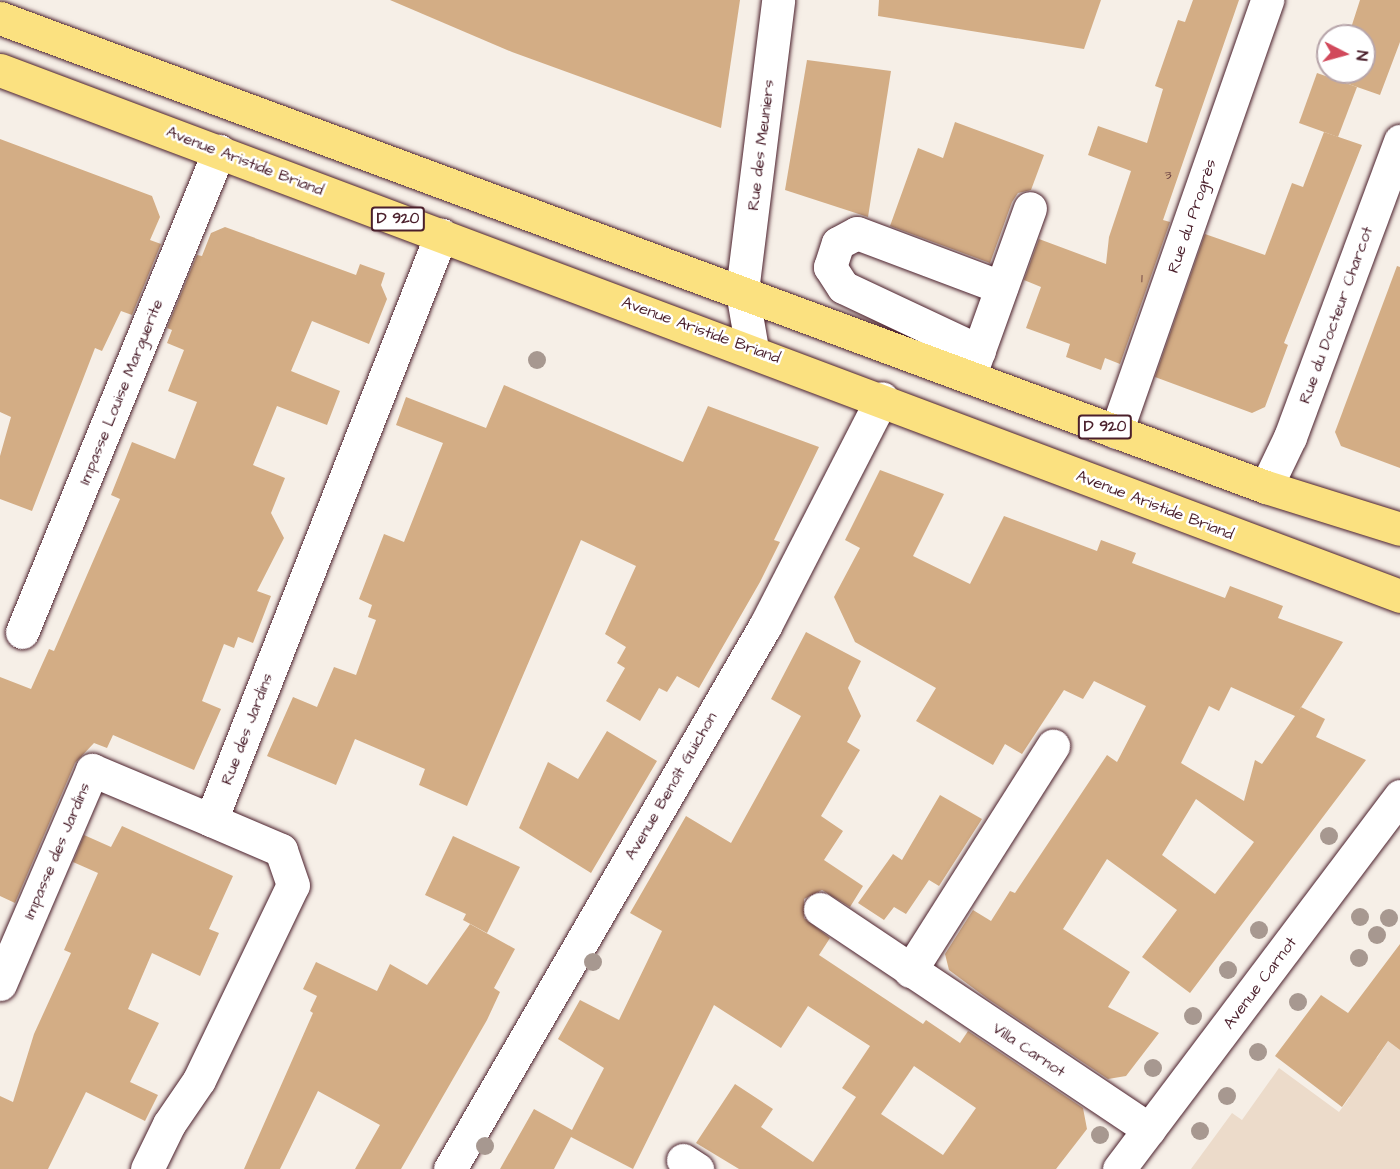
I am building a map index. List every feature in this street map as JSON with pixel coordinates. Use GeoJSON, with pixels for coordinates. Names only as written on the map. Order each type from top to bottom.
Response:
{"type":"FeatureCollection","features":[{"type":"Feature","properties":{"kind":"main road","name":"D 920"},"geometry":{"type":"LineString","coordinates":[[0,18],[742,291],[974,364],[1116,432],[1266,487],[1400,529]]}},
{"type":"Feature","properties":{"kind":"main road","name":"Avenue Aristide Briand"},"geometry":{"type":"LineString","coordinates":[[0,70],[752,349],[1400,596]]}},
{"type":"Feature","properties":{"kind":"street","name":"Rue des Meuniers"},"geometry":{"type":"LineString","coordinates":[[752,349],[742,291],[778,0]]}},
{"type":"Feature","properties":{"kind":"street","name":"Rue du Progrès"},"geometry":{"type":"LineString","coordinates":[[1116,432],[1267,0]]}},
{"type":"Feature","properties":{"kind":"street","name":"Rue du Docteur Charcot"},"geometry":{"type":"LineString","coordinates":[[1266,487],[1290,437],[1400,141]]}},
{"type":"Feature","properties":{"kind":"street","name":"Impasse Louise Marguerite"},"geometry":{"type":"LineString","coordinates":[[22,633],[219,151]]}},
{"type":"Feature","properties":{"kind":"street"},"geometry":{"type":"LineString","coordinates":[[1001,287],[872,235],[845,236],[835,251],[830,267],[843,287],[974,364],[1030,208]]}},
{"type":"Feature","properties":{"kind":"street","name":"Rue des Jardins"},"geometry":{"type":"LineString","coordinates":[[212,820],[441,235]]}},
{"type":"Feature","properties":{"kind":"street","name":"Avenue Benoît Guichon"},"geometry":{"type":"LineString","coordinates":[[450,1169],[765,626],[882,398]]}},
{"type":"Feature","properties":{"kind":"street"},"geometry":{"type":"LineString","coordinates":[[910,971],[1053,746]]}},
{"type":"Feature","properties":{"kind":"street","name":"Impasse des Jardins"},"geometry":{"type":"LineString","coordinates":[[0,984],[92,770],[212,820]]}},
{"type":"Feature","properties":{"kind":"street","name":"Avenue Carnot"},"geometry":{"type":"LineString","coordinates":[[1119,1169],[1400,796]]}},
{"type":"Feature","properties":{"kind":"street"},"geometry":{"type":"LineString","coordinates":[[147,1169],[169,1124],[199,1080],[293,885],[281,850],[212,820]]}},
{"type":"Feature","properties":{"kind":"street","name":"Villa Carnot"},"geometry":{"type":"LineString","coordinates":[[820,909],[1149,1129]]}},
{"type":"Feature","properties":{"kind":"shaded area"},"geometry":{"type":"Polygon","coordinates":[[[1388,1041],[1400,1050],[1400,1169],[1191,1169],[1232,1113],[1242,1120],[1279,1068],[1339,1112],[1350,1097],[1338,1088],[1365,1050],[1377,1058],[1388,1041]]]}},
{"type":"Feature","properties":{"kind":"building"},"geometry":{"type":"Polygon","coordinates":[[[390,0],[740,0],[721,128],[512,52],[390,0]]]}},
{"type":"Feature","properties":{"kind":"building"},"geometry":{"type":"Polygon","coordinates":[[[879,0],[1101,0],[1084,49],[878,16],[879,0]]]}},
{"type":"Feature","properties":{"kind":"building"},"geometry":{"type":"Polygon","coordinates":[[[1193,0],[1239,0],[1163,220],[1170,222],[1120,364],[1105,358],[1101,370],[1066,357],[1070,344],[1026,328],[1041,287],[1024,280],[1039,239],[1106,264],[1109,237],[1131,171],[1088,155],[1098,126],[1147,143],[1163,89],[1155,86],[1178,20],[1185,22],[1193,0]]]}},
{"type":"Feature","properties":{"kind":"building"},"geometry":{"type":"Polygon","coordinates":[[[1360,0],[1400,0],[1400,42],[1380,95],[1348,84],[1376,84],[1376,24],[1352,24],[1360,0]]]}},
{"type":"Feature","properties":{"kind":"building"},"geometry":{"type":"Polygon","coordinates":[[[807,60],[891,71],[868,217],[785,190],[807,60]]]}},
{"type":"Feature","properties":{"kind":"building"},"geometry":{"type":"Polygon","coordinates":[[[1316,76],[1316,84],[1348,84],[1357,87],[1338,137],[1299,123],[1316,76]]]}},
{"type":"Feature","properties":{"kind":"building"},"geometry":{"type":"Polygon","coordinates":[[[955,122],[1044,155],[1031,190],[1018,193],[1012,202],[990,263],[890,226],[918,148],[943,158],[955,122]]]}},
{"type":"Feature","properties":{"kind":"building"},"geometry":{"type":"Polygon","coordinates":[[[1324,132],[1362,145],[1284,343],[1288,345],[1265,407],[1252,413],[1155,377],[1205,234],[1265,255],[1292,183],[1303,187],[1324,132]]]}},
{"type":"Feature","properties":{"kind":"building"},"geometry":{"type":"Polygon","coordinates":[[[0,139],[152,196],[160,217],[150,240],[161,244],[132,315],[121,311],[102,351],[95,348],[32,511],[0,499],[0,456],[11,417],[0,412],[0,139]]]}},
{"type":"Feature","properties":{"kind":"building"},"geometry":{"type":"Polygon","coordinates":[[[225,227],[356,275],[360,264],[385,273],[381,285],[387,299],[369,344],[312,321],[291,371],[340,391],[327,425],[277,406],[253,465],[285,478],[271,513],[284,538],[257,591],[271,596],[253,643],[238,637],[234,648],[224,644],[202,701],[221,709],[194,770],[113,735],[107,748],[94,743],[75,763],[15,903],[0,896],[0,677],[31,689],[49,649],[54,651],[120,499],[111,495],[132,442],[175,459],[197,402],[168,391],[184,350],[167,343],[172,330],[167,328],[197,255],[202,256],[211,233],[225,227]]]}},
{"type":"Feature","properties":{"kind":"building"},"geometry":{"type":"Polygon","coordinates":[[[1397,266],[1400,267],[1400,468],[1341,446],[1335,432],[1397,266]]]}},
{"type":"Feature","properties":{"kind":"building"},"geometry":{"type":"Polygon","coordinates":[[[504,385],[683,462],[708,406],[819,447],[774,540],[780,542],[760,582],[699,688],[677,676],[667,692],[659,688],[640,721],[606,701],[625,668],[617,663],[626,647],[605,634],[636,566],[581,540],[467,806],[419,785],[425,769],[355,739],[336,785],[267,756],[293,697],[317,707],[334,667],[356,675],[376,620],[368,617],[372,605],[359,599],[384,534],[404,542],[443,443],[396,425],[406,397],[486,428],[504,385]]]}},
{"type":"Feature","properties":{"kind":"building"},"geometry":{"type":"Polygon","coordinates":[[[880,470],[944,494],[913,556],[970,584],[1004,516],[1097,551],[1101,540],[1136,553],[1132,563],[1225,598],[1230,586],[1283,606],[1278,618],[1343,642],[1301,707],[1325,719],[1316,737],[1366,760],[1190,993],[1142,957],[1177,910],[1107,859],[1063,929],[1130,972],[1108,1007],[1159,1033],[1126,1076],[1108,1079],[988,999],[949,970],[945,954],[973,910],[991,921],[1010,891],[1015,893],[1107,755],[1117,762],[1146,706],[1094,681],[1083,699],[1064,690],[1022,754],[1005,744],[993,765],[916,721],[936,688],[855,642],[834,597],[860,548],[845,540],[880,470]],[[1231,687],[1219,711],[1209,706],[1181,763],[1244,801],[1255,760],[1262,764],[1295,716],[1231,687]],[[1196,799],[1162,855],[1215,894],[1254,842],[1196,799]]]}},
{"type":"Feature","properties":{"kind":"building"},"geometry":{"type":"Polygon","coordinates":[[[806,632],[861,661],[848,688],[861,716],[847,742],[860,750],[821,816],[843,831],[824,860],[863,886],[850,907],[822,890],[804,899],[804,918],[830,938],[819,955],[923,1024],[926,1020],[960,1043],[968,1031],[1083,1108],[1087,1129],[1056,1169],[739,1169],[696,1143],[735,1084],[773,1109],[761,1127],[813,1162],[856,1097],[842,1088],[870,1046],[808,1006],[781,1048],[714,1005],[633,1169],[571,1137],[554,1169],[500,1169],[534,1109],[572,1130],[604,1068],[558,1039],[580,1000],[619,1020],[662,931],[630,913],[686,816],[731,843],[801,716],[771,699],[806,632]],[[914,1066],[881,1114],[943,1155],[976,1108],[914,1066]]]}},
{"type":"Feature","properties":{"kind":"building"},"geometry":{"type":"Polygon","coordinates":[[[607,731],[657,761],[591,873],[519,828],[548,762],[578,779],[607,731]]]}},
{"type":"Feature","properties":{"kind":"building"},"geometry":{"type":"Polygon","coordinates":[[[940,795],[982,819],[939,886],[929,880],[906,914],[894,907],[884,920],[858,903],[893,854],[902,860],[940,795]]]}},
{"type":"Feature","properties":{"kind":"building"},"geometry":{"type":"Polygon","coordinates":[[[122,826],[233,876],[209,929],[219,933],[200,976],[152,953],[128,1009],[159,1023],[130,1082],[158,1095],[145,1121],[86,1092],[48,1169],[0,1169],[0,1096],[13,1102],[34,1034],[71,953],[64,950],[98,873],[73,862],[84,835],[111,847],[122,826]]]}},
{"type":"Feature","properties":{"kind":"building"},"geometry":{"type":"Polygon","coordinates":[[[453,836],[520,867],[487,933],[463,920],[466,914],[425,895],[453,836]]]}},
{"type":"Feature","properties":{"kind":"building"},"geometry":{"type":"Polygon","coordinates":[[[470,924],[515,949],[494,988],[500,992],[487,1020],[401,1169],[355,1169],[380,1125],[318,1091],[280,1169],[244,1169],[313,1013],[310,1011],[317,996],[303,989],[316,962],[377,991],[390,964],[427,985],[470,924]]]}},
{"type":"Feature","properties":{"kind":"building"},"geometry":{"type":"Polygon","coordinates":[[[1400,944],[1400,1050],[1388,1041],[1342,1107],[1275,1056],[1321,995],[1348,1013],[1400,944]]]}}]}
